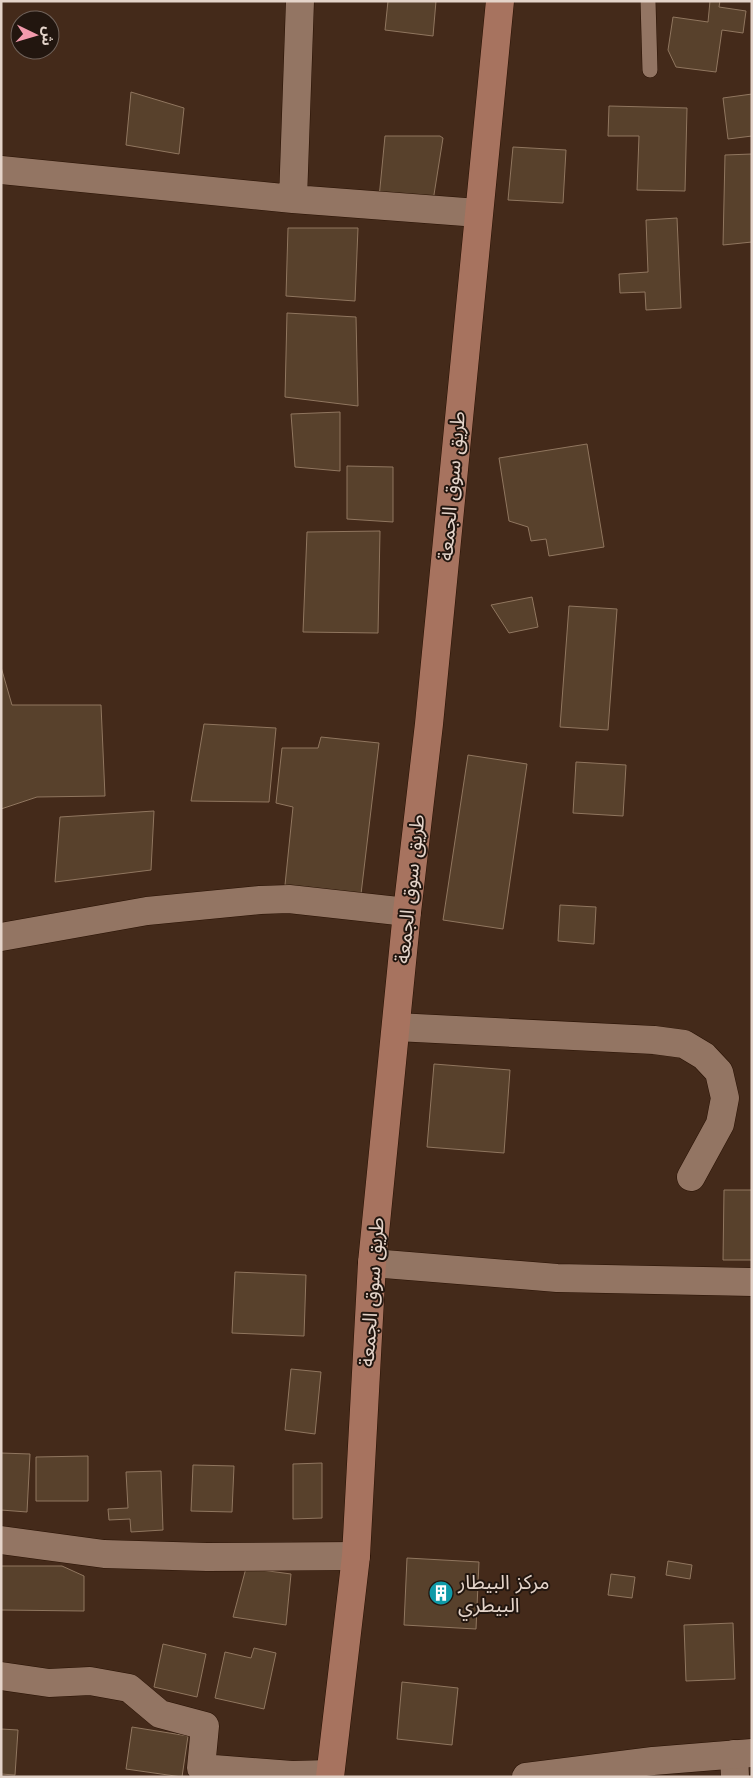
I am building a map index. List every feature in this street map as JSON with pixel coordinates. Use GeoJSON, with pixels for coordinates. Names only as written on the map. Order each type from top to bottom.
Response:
{"type":"FeatureCollection","features":[{"type":"Feature","properties":{"kind":"main road","name":"طريق سوق الجمعة"},"geometry":{"type":"LineString","coordinates":[[330,1775],[356,1556],[372,1263],[407,912],[429,724],[500,1]]}},
{"type":"Feature","properties":{"kind":"street"},"geometry":{"type":"LineString","coordinates":[[293,200],[300,1]]}},
{"type":"Feature","properties":{"kind":"street"},"geometry":{"type":"LineString","coordinates":[[1,170],[293,200],[478,213]]}},
{"type":"Feature","properties":{"kind":"street"},"geometry":{"type":"LineString","coordinates":[[1,937],[147,911],[260,900],[289,899],[407,912]]}},
{"type":"Feature","properties":{"kind":"street"},"geometry":{"type":"LineString","coordinates":[[396,1027],[654,1040],[684,1044],[704,1056],[719,1072],[725,1098],[720,1124],[691,1177]]}},
{"type":"Feature","properties":{"kind":"street"},"geometry":{"type":"LineString","coordinates":[[372,1263],[557,1278],[752,1282]]}},
{"type":"Feature","properties":{"kind":"street"},"geometry":{"type":"LineString","coordinates":[[1,1540],[104,1554],[207,1557],[356,1556]]}},
{"type":"Feature","properties":{"kind":"street"},"geometry":{"type":"LineString","coordinates":[[1,1676],[49,1683],[90,1681],[129,1688],[160,1714],[205,1726],[202,1768],[292,1775],[330,1775]]}},
{"type":"Feature","properties":{"kind":"street"},"geometry":{"type":"LineString","coordinates":[[526,1777],[653,1761],[740,1761]]}},
{"type":"Feature","properties":{"kind":"lane"},"geometry":{"type":"LineString","coordinates":[[648,1],[650,70]]}},
{"type":"Feature","properties":{"kind":"building"},"geometry":{"type":"Polygon","coordinates":[[[388,1],[436,1],[433,36],[385,30],[388,1]]]}},
{"type":"Feature","properties":{"kind":"building"},"geometry":{"type":"Polygon","coordinates":[[[710,1],[720,1],[719,7],[746,11],[743,33],[722,30],[716,72],[676,67],[668,50],[673,17],[708,22],[710,1]]]}},
{"type":"Feature","properties":{"kind":"building"},"geometry":{"type":"Polygon","coordinates":[[[131,92],[184,108],[179,154],[126,145],[131,92]]]}},
{"type":"Feature","properties":{"kind":"building"},"geometry":{"type":"Polygon","coordinates":[[[752,94],[752,136],[728,139],[723,98],[752,94]]]}},
{"type":"Feature","properties":{"kind":"building"},"geometry":{"type":"Polygon","coordinates":[[[609,106],[687,108],[685,191],[637,190],[639,136],[608,136],[609,106]]]}},
{"type":"Feature","properties":{"kind":"building"},"geometry":{"type":"Polygon","coordinates":[[[385,136],[440,136],[443,138],[433,201],[379,198],[385,136]]]}},
{"type":"Feature","properties":{"kind":"building"},"geometry":{"type":"Polygon","coordinates":[[[513,147],[566,150],[563,203],[508,200],[513,147]]]}},
{"type":"Feature","properties":{"kind":"building"},"geometry":{"type":"Polygon","coordinates":[[[752,154],[752,242],[723,245],[725,155],[752,154]]]}},
{"type":"Feature","properties":{"kind":"building"},"geometry":{"type":"Polygon","coordinates":[[[677,218],[681,308],[646,310],[645,292],[620,293],[619,274],[648,272],[646,220],[677,218]]]}},
{"type":"Feature","properties":{"kind":"building"},"geometry":{"type":"Polygon","coordinates":[[[288,228],[358,228],[355,301],[286,296],[288,228]]]}},
{"type":"Feature","properties":{"kind":"building"},"geometry":{"type":"Polygon","coordinates":[[[287,313],[356,317],[358,406],[285,397],[287,313]]]}},
{"type":"Feature","properties":{"kind":"building"},"geometry":{"type":"Polygon","coordinates":[[[340,412],[340,471],[295,467],[291,414],[340,412]]]}},
{"type":"Feature","properties":{"kind":"building"},"geometry":{"type":"Polygon","coordinates":[[[587,444],[604,547],[549,556],[546,539],[531,541],[528,527],[509,521],[499,458],[587,444]]]}},
{"type":"Feature","properties":{"kind":"building"},"geometry":{"type":"Polygon","coordinates":[[[347,466],[393,467],[393,522],[347,519],[347,466]]]}},
{"type":"Feature","properties":{"kind":"building"},"geometry":{"type":"Polygon","coordinates":[[[380,531],[378,633],[303,632],[307,532],[380,531]]]}},
{"type":"Feature","properties":{"kind":"building"},"geometry":{"type":"Polygon","coordinates":[[[532,597],[538,627],[509,633],[491,605],[532,597]]]}},
{"type":"Feature","properties":{"kind":"building"},"geometry":{"type":"Polygon","coordinates":[[[569,606],[617,609],[608,730],[560,727],[569,606]]]}},
{"type":"Feature","properties":{"kind":"building"},"geometry":{"type":"Polygon","coordinates":[[[1,667],[12,705],[101,705],[105,796],[37,797],[1,809],[1,667]]]}},
{"type":"Feature","properties":{"kind":"building"},"geometry":{"type":"Polygon","coordinates":[[[204,724],[276,728],[269,802],[191,801],[204,724]]]}},
{"type":"Feature","properties":{"kind":"building"},"geometry":{"type":"Polygon","coordinates":[[[321,737],[379,743],[361,894],[285,885],[293,807],[276,803],[282,748],[318,748],[321,737]]]}},
{"type":"Feature","properties":{"kind":"building"},"geometry":{"type":"Polygon","coordinates":[[[468,755],[527,764],[503,929],[443,920],[468,755]]]}},
{"type":"Feature","properties":{"kind":"building"},"geometry":{"type":"Polygon","coordinates":[[[576,762],[626,765],[623,816],[573,813],[576,762]]]}},
{"type":"Feature","properties":{"kind":"building"},"geometry":{"type":"Polygon","coordinates":[[[154,811],[151,870],[55,882],[60,817],[154,811]]]}},
{"type":"Feature","properties":{"kind":"building"},"geometry":{"type":"Polygon","coordinates":[[[560,905],[596,907],[594,944],[558,941],[560,905]]]}},
{"type":"Feature","properties":{"kind":"building"},"geometry":{"type":"Polygon","coordinates":[[[434,1064],[510,1070],[504,1153],[427,1147],[434,1064]]]}},
{"type":"Feature","properties":{"kind":"building"},"geometry":{"type":"Polygon","coordinates":[[[724,1190],[752,1190],[752,1260],[723,1260],[724,1190]]]}},
{"type":"Feature","properties":{"kind":"building"},"geometry":{"type":"Polygon","coordinates":[[[235,1272],[306,1275],[304,1336],[232,1333],[235,1272]]]}},
{"type":"Feature","properties":{"kind":"building"},"geometry":{"type":"Polygon","coordinates":[[[291,1369],[321,1372],[315,1434],[285,1430],[291,1369]]]}},
{"type":"Feature","properties":{"kind":"building"},"geometry":{"type":"Polygon","coordinates":[[[1,1453],[30,1454],[27,1512],[1,1510],[1,1453]]]}},
{"type":"Feature","properties":{"kind":"building"},"geometry":{"type":"Polygon","coordinates":[[[88,1456],[88,1501],[36,1501],[36,1457],[88,1456]]]}},
{"type":"Feature","properties":{"kind":"building"},"geometry":{"type":"Polygon","coordinates":[[[322,1463],[322,1518],[293,1519],[293,1464],[322,1463]]]}},
{"type":"Feature","properties":{"kind":"building"},"geometry":{"type":"Polygon","coordinates":[[[193,1465],[234,1466],[232,1512],[191,1511],[193,1465]]]}},
{"type":"Feature","properties":{"kind":"building"},"geometry":{"type":"Polygon","coordinates":[[[161,1471],[163,1530],[131,1532],[130,1519],[109,1520],[108,1509],[128,1508],[126,1472],[161,1471]]]}},
{"type":"Feature","properties":{"kind":"building","name":"مركز البيطار البيطري"},"geometry":{"type":"Polygon","coordinates":[[[407,1558],[479,1562],[476,1629],[404,1625],[407,1558]]]}},
{"type":"Feature","properties":{"kind":"building"},"geometry":{"type":"Polygon","coordinates":[[[668,1561],[692,1565],[690,1579],[666,1575],[668,1561]]]}},
{"type":"Feature","properties":{"kind":"building"},"geometry":{"type":"Polygon","coordinates":[[[1,1566],[62,1566],[84,1576],[84,1611],[1,1610],[1,1566]]]}},
{"type":"Feature","properties":{"kind":"building"},"geometry":{"type":"Polygon","coordinates":[[[246,1568],[291,1574],[286,1625],[233,1617],[246,1568]]]}},
{"type":"Feature","properties":{"kind":"building"},"geometry":{"type":"Polygon","coordinates":[[[611,1574],[635,1577],[632,1598],[608,1595],[611,1574]]]}},
{"type":"Feature","properties":{"kind":"building"},"geometry":{"type":"Polygon","coordinates":[[[733,1623],[735,1679],[686,1681],[684,1625],[733,1623]]]}},
{"type":"Feature","properties":{"kind":"building"},"geometry":{"type":"Polygon","coordinates":[[[163,1644],[206,1654],[197,1697],[154,1687],[163,1644]]]}},
{"type":"Feature","properties":{"kind":"building"},"geometry":{"type":"Polygon","coordinates":[[[254,1648],[276,1653],[264,1709],[215,1698],[225,1652],[251,1658],[254,1648]]]}},
{"type":"Feature","properties":{"kind":"building"},"geometry":{"type":"Polygon","coordinates":[[[402,1682],[458,1688],[452,1745],[397,1739],[402,1682]]]}},
{"type":"Feature","properties":{"kind":"building"},"geometry":{"type":"Polygon","coordinates":[[[132,1727],[188,1736],[182,1777],[126,1769],[132,1727]]]}},
{"type":"Feature","properties":{"kind":"building"},"geometry":{"type":"Polygon","coordinates":[[[1,1729],[18,1730],[15,1775],[1,1774],[1,1729]]]}},
{"type":"Feature","properties":{"kind":"place","name":"مركز البيطار البيطري"},"geometry":{"type":"Point","coordinates":[441,1593]}}]}
